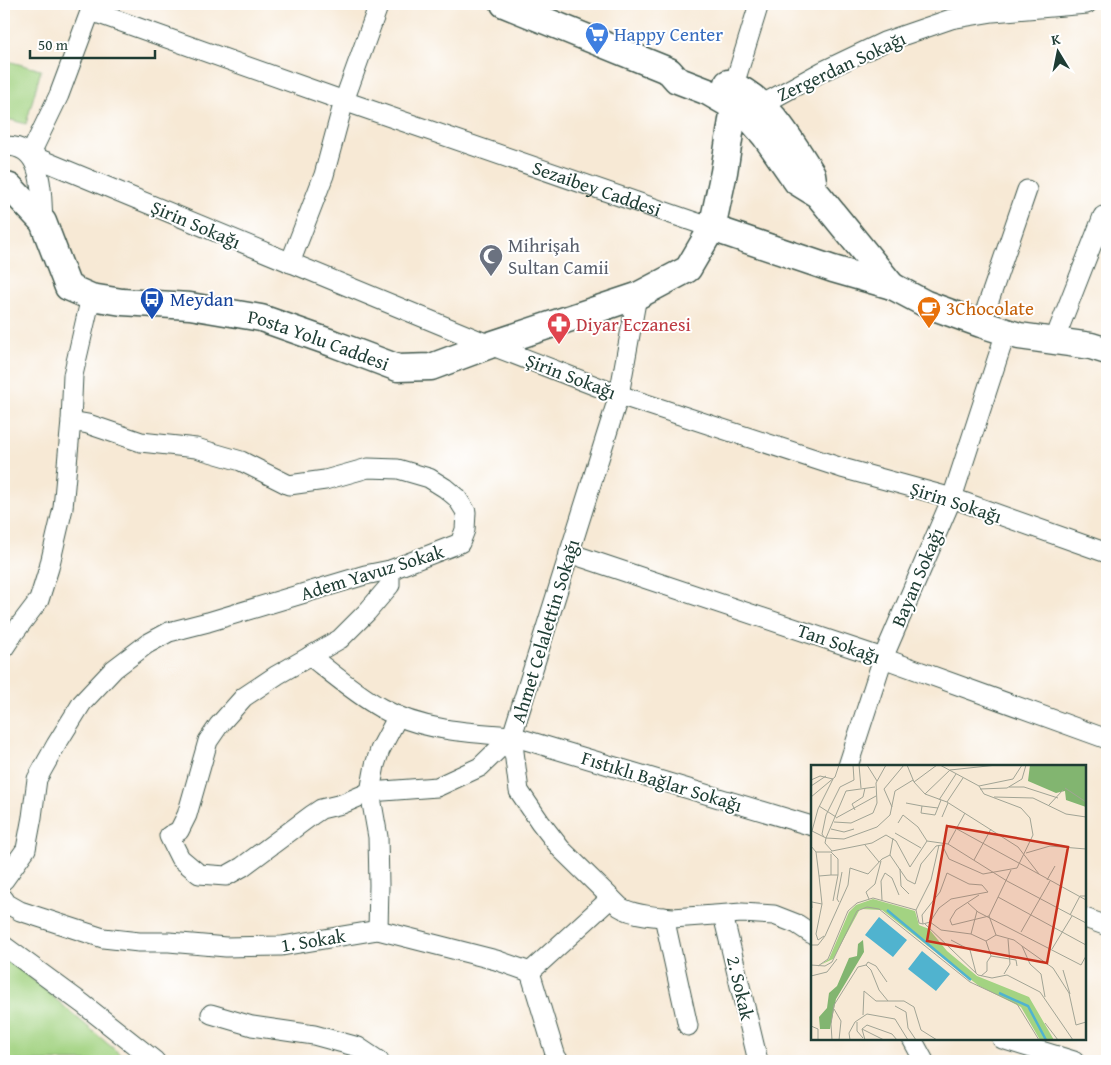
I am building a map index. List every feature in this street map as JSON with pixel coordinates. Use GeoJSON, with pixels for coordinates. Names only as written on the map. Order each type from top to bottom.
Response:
{"type":"FeatureCollection","features":[{"type":"Feature","properties":{"kind":"street"},"geometry":{"type":"LineString","coordinates":[[290,263],[324,175],[344,101],[378,4]]}},
{"type":"Feature","properties":{"kind":"street"},"geometry":{"type":"LineString","coordinates":[[504,4],[669,71],[678,80],[744,103],[797,182],[818,195],[892,286]]}},
{"type":"Feature","properties":{"kind":"street"},"geometry":{"type":"LineString","coordinates":[[744,103],[759,4]]}},
{"type":"Feature","properties":{"kind":"street","name":"Zergerdan Sokağı"},"geometry":{"type":"LineString","coordinates":[[744,103],[823,71],[884,42],[950,19],[993,12],[1087,4]]}},
{"type":"Feature","properties":{"kind":"street"},"geometry":{"type":"LineString","coordinates":[[43,222],[39,172],[30,155],[59,95],[92,8]]}},
{"type":"Feature","properties":{"kind":"street","name":"Sezaibey Caddesi"},"geometry":{"type":"LineString","coordinates":[[92,8],[344,101],[833,269],[892,286],[926,304],[981,324],[1019,336],[1092,346],[1107,351]]}},
{"type":"Feature","properties":{"kind":"street","name":"Posta Yolu Caddesi"},"geometry":{"type":"LineString","coordinates":[[4,185],[10,187],[43,222],[68,287],[91,297],[122,302],[190,306],[261,318],[398,368],[431,367],[490,345],[637,296],[688,269],[712,228],[724,172],[744,103]]}},
{"type":"Feature","properties":{"kind":"street","name":"Şirin Sokağı"},"geometry":{"type":"LineString","coordinates":[[4,146],[13,146],[48,163],[290,263],[618,395],[842,468],[952,498],[1107,553]]}},
{"type":"Feature","properties":{"kind":"street"},"geometry":{"type":"LineString","coordinates":[[981,324],[1027,190]]}},
{"type":"Feature","properties":{"kind":"street"},"geometry":{"type":"LineString","coordinates":[[1054,341],[1104,216]]}},
{"type":"Feature","properties":{"kind":"street"},"geometry":{"type":"LineString","coordinates":[[833,269],[854,239]]}},
{"type":"Feature","properties":{"kind":"street","name":"Ahmet Celalettin Sokağı"},"geometry":{"type":"LineString","coordinates":[[390,570],[390,585],[340,639],[277,675],[244,697],[219,725],[208,741],[187,816],[179,831],[169,836],[180,858],[199,874],[226,876],[242,867],[321,809],[342,804],[370,792],[437,787],[480,767],[512,736],[618,395],[637,296]]}},
{"type":"Feature","properties":{"kind":"street"},"geometry":{"type":"LineString","coordinates":[[4,648],[39,600],[49,568],[63,508],[73,375],[91,297]]}},
{"type":"Feature","properties":{"kind":"street","name":"Bayan Sokağı"},"geometry":{"type":"LineString","coordinates":[[848,765],[882,658],[952,498],[1006,332]]}},
{"type":"Feature","properties":{"kind":"street","name":"Adem Yavuz Sokak"},"geometry":{"type":"LineString","coordinates":[[4,880],[26,849],[37,779],[82,703],[114,669],[147,644],[169,632],[365,575],[390,570],[460,543],[465,530],[466,512],[456,498],[429,478],[398,469],[368,468],[325,480],[289,485],[241,461],[196,448],[141,442],[88,424],[70,421]]}},
{"type":"Feature","properties":{"kind":"street","name":"Tan Sokağı"},"geometry":{"type":"LineString","coordinates":[[569,553],[882,658],[1107,740]]}},
{"type":"Feature","properties":{"kind":"street","name":"Fıstıklı Bağlar Sokağı"},"geometry":{"type":"LineString","coordinates":[[310,656],[374,704],[398,716],[429,726],[468,733],[512,736],[811,826]]}},
{"type":"Feature","properties":{"kind":"street"},"geometry":{"type":"LineString","coordinates":[[378,930],[378,837],[370,792],[380,750],[398,716]]}},
{"type":"Feature","properties":{"kind":"street"},"geometry":{"type":"LineString","coordinates":[[512,736],[519,791],[561,849],[621,908],[645,915],[673,918],[742,913],[774,915],[797,924],[811,933]]}},
{"type":"Feature","properties":{"kind":"street"},"geometry":{"type":"LineString","coordinates":[[559,1061],[551,1043],[530,972],[611,898]]}},
{"type":"Feature","properties":{"kind":"street","name":"1. Sokak"},"geometry":{"type":"LineString","coordinates":[[4,900],[20,911],[103,938],[226,947],[282,946],[378,930],[496,960],[530,972]]}},
{"type":"Feature","properties":{"kind":"street","name":"2. Sokak"},"geometry":{"type":"LineString","coordinates":[[724,915],[758,1061]]}},
{"type":"Feature","properties":{"kind":"street"},"geometry":{"type":"LineString","coordinates":[[664,917],[688,1026]]}},
{"type":"Feature","properties":{"kind":"street"},"geometry":{"type":"LineString","coordinates":[[1086,918],[1107,926]]}},
{"type":"Feature","properties":{"kind":"street"},"geometry":{"type":"LineString","coordinates":[[4,946],[83,1004],[155,1061]]}},
{"type":"Feature","properties":{"kind":"street"},"geometry":{"type":"LineString","coordinates":[[211,1014],[252,1026],[314,1035],[358,1047],[378,1061]]}},
{"type":"Feature","properties":{"kind":"street"},"geometry":{"type":"LineString","coordinates":[[913,1040],[924,1061]]}},
{"type":"Feature","properties":{"kind":"street"},"geometry":{"type":"LineString","coordinates":[[1005,1040],[1074,1061]]}},
{"type":"Feature","properties":{"kind":"green space"},"geometry":{"type":"Polygon","coordinates":[[[4,60],[41,70],[26,124],[4,118],[4,60]]]}},
{"type":"Feature","properties":{"kind":"green space"},"geometry":{"type":"Polygon","coordinates":[[[4,955],[128,1061],[4,1061],[4,955]]]}},
{"type":"Feature","properties":{"kind":"place","name":"Happy Center"},"geometry":{"type":"Point","coordinates":[597,55]}},
{"type":"Feature","properties":{"kind":"place","name":"Mihrişah Sultan Camii"},"geometry":{"type":"Point","coordinates":[491,277]}},
{"type":"Feature","properties":{"kind":"place","name":"Meydan"},"geometry":{"type":"Point","coordinates":[152,320]}},
{"type":"Feature","properties":{"kind":"place","name":"3Chocolate"},"geometry":{"type":"Point","coordinates":[929,329]}},
{"type":"Feature","properties":{"kind":"place","name":"Diyar Eczanesi"},"geometry":{"type":"Point","coordinates":[559,345]}}]}
